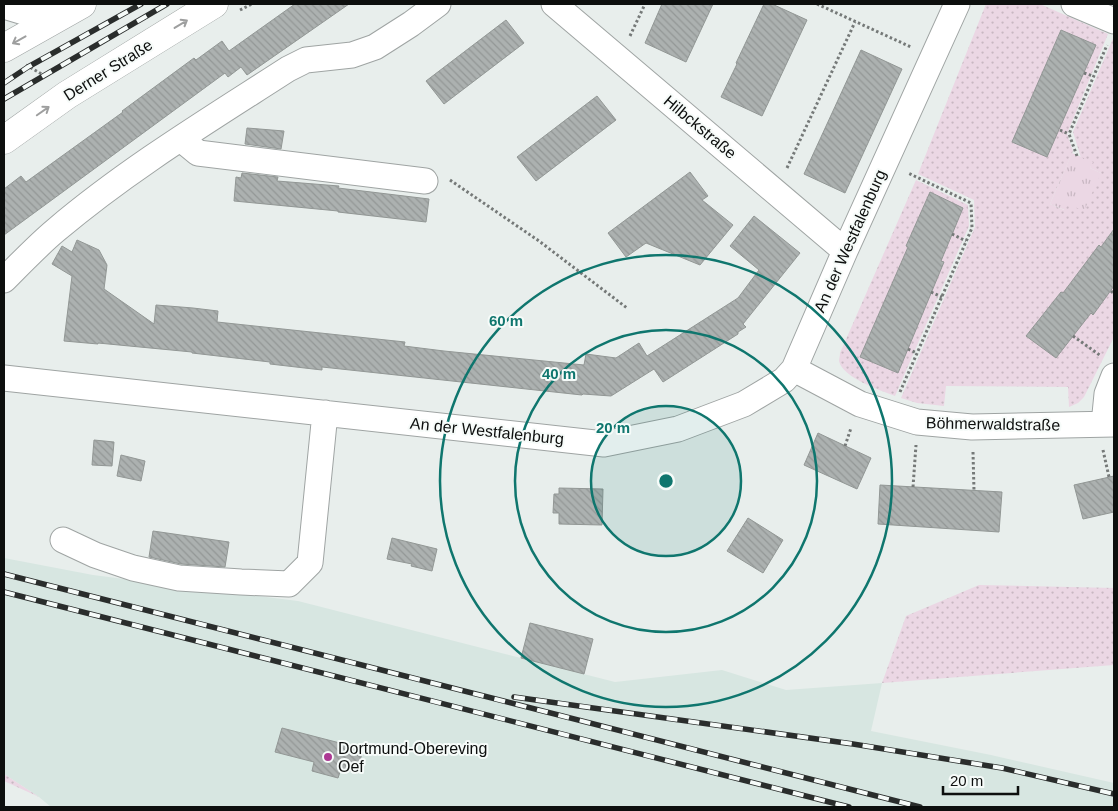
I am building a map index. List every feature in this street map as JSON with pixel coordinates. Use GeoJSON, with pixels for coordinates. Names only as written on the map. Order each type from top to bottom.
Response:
{"type":"FeatureCollection","features":[{"type":"Feature","properties":{"kind":"main road","name":"Derner Straße"},"geometry":{"type":"LineString","coordinates":[[4,140],[67,95],[214,4]]}},
{"type":"Feature","properties":{"kind":"main road"},"geometry":{"type":"LineString","coordinates":[[4,48],[73,9]]}},
{"type":"Feature","properties":{"kind":"street"},"geometry":{"type":"LineString","coordinates":[[4,280],[55,230],[180,139],[306,60],[352,55],[375,47],[438,4]]}},
{"type":"Feature","properties":{"kind":"street","name":"Hilbckstraße"},"geometry":{"type":"LineString","coordinates":[[554,4],[845,251]]}},
{"type":"Feature","properties":{"kind":"street","name":"An der Westfalenburg"},"geometry":{"type":"LineString","coordinates":[[4,378],[604,444],[678,429],[744,404],[784,380],[794,369],[845,251],[957,4]]}},
{"type":"Feature","properties":{"kind":"street"},"geometry":{"type":"LineString","coordinates":[[1074,4],[1111,31]]}},
{"type":"Feature","properties":{"kind":"street"},"geometry":{"type":"LineString","coordinates":[[4,6],[24,12],[73,9]]}},
{"type":"Feature","properties":{"kind":"street"},"geometry":{"type":"LineString","coordinates":[[180,139],[198,153],[425,181]]}},
{"type":"Feature","properties":{"kind":"street"},"geometry":{"type":"LineString","coordinates":[[1109,424],[1107,394],[1110,368]]}},
{"type":"Feature","properties":{"kind":"street","name":"Böhmerwaldstraße"},"geometry":{"type":"LineString","coordinates":[[794,369],[860,404],[917,422],[972,427],[1109,424]]}},
{"type":"Feature","properties":{"kind":"street"},"geometry":{"type":"LineString","coordinates":[[63,540],[94,555],[133,568],[179,578],[289,584],[310,563],[325,413]]}},
{"type":"Feature","properties":{"kind":"path"},"geometry":{"type":"LineString","coordinates":[[619,59],[645,4]]}},
{"type":"Feature","properties":{"kind":"path"},"geometry":{"type":"LineString","coordinates":[[817,4],[933,57]]}},
{"type":"Feature","properties":{"kind":"path"},"geometry":{"type":"LineString","coordinates":[[776,192],[855,22]]}},
{"type":"Feature","properties":{"kind":"path"},"geometry":{"type":"LineString","coordinates":[[1077,156],[1069,134],[1111,31]]}},
{"type":"Feature","properties":{"kind":"path"},"geometry":{"type":"LineString","coordinates":[[1084,72],[1093,76]]}},
{"type":"Feature","properties":{"kind":"path"},"geometry":{"type":"LineString","coordinates":[[1060,130],[1069,134]]}},
{"type":"Feature","properties":{"kind":"path"},"geometry":{"type":"LineString","coordinates":[[885,162],[971,203],[972,228],[900,392]]}},
{"type":"Feature","properties":{"kind":"path"},"geometry":{"type":"LineString","coordinates":[[425,181],[429,174],[444,176],[539,241],[627,308]]}},
{"type":"Feature","properties":{"kind":"path"},"geometry":{"type":"LineString","coordinates":[[952,234],[966,241]]}},
{"type":"Feature","properties":{"kind":"path"},"geometry":{"type":"LineString","coordinates":[[931,292],[942,297]]}},
{"type":"Feature","properties":{"kind":"path"},"geometry":{"type":"LineString","coordinates":[[1073,336],[1110,368]]}},
{"type":"Feature","properties":{"kind":"path"},"geometry":{"type":"LineString","coordinates":[[908,349],[917,353]]}},
{"type":"Feature","properties":{"kind":"path"},"geometry":{"type":"LineString","coordinates":[[913,487],[917,422]]}},
{"type":"Feature","properties":{"kind":"path"},"geometry":{"type":"LineString","coordinates":[[972,427],[974,491]]}},
{"type":"Feature","properties":{"kind":"shaded area"},"geometry":{"type":"Polygon","coordinates":[[[4,558],[93,575],[298,601],[615,682],[722,670],[786,690],[882,683],[871,731],[991,755],[1114,783],[1114,807],[51,807],[4,774],[4,558]]]}},
{"type":"Feature","properties":{"kind":"green space"},"geometry":{"type":"Polygon","coordinates":[[[986,4],[1040,4],[1108,34],[1067,134],[1073,151],[1050,204],[1064,210],[1067,204],[1101,173],[1090,168],[1092,162],[1081,158],[1073,132],[1114,36],[1114,337],[1084,397],[1078,403],[1069,407],[1068,387],[946,386],[944,406],[917,403],[901,398],[975,227],[974,200],[918,174],[986,4]]]}},
{"type":"Feature","properties":{"kind":"green space"},"geometry":{"type":"Polygon","coordinates":[[[1072,153],[1093,162],[1090,168],[1101,173],[1084,211],[1068,204],[1065,210],[1050,204],[1072,153]]]}},
{"type":"Feature","properties":{"kind":"green space"},"geometry":{"type":"Polygon","coordinates":[[[916,180],[968,205],[969,226],[895,396],[872,387],[847,373],[839,360],[840,353],[916,180]]]}},
{"type":"Feature","properties":{"kind":"green space"},"geometry":{"type":"Polygon","coordinates":[[[979,585],[1114,588],[1114,665],[882,683],[906,616],[979,585]]]}},
{"type":"Feature","properties":{"kind":"green space"},"geometry":{"type":"Polygon","coordinates":[[[4,774],[39,797],[4,781],[4,774]]]}},
{"type":"Feature","properties":{"kind":"building"},"geometry":{"type":"Polygon","coordinates":[[[295,4],[349,4],[247,75],[241,67],[228,77],[225,73],[4,235],[4,189],[21,176],[26,182],[194,58],[196,60],[222,41],[229,51],[295,4]]]}},
{"type":"Feature","properties":{"kind":"building"},"geometry":{"type":"Polygon","coordinates":[[[662,4],[713,4],[686,62],[645,43],[662,4]]]}},
{"type":"Feature","properties":{"kind":"building"},"geometry":{"type":"Polygon","coordinates":[[[764,4],[772,4],[807,20],[762,116],[721,97],[764,4]]]}},
{"type":"Feature","properties":{"kind":"building"},"geometry":{"type":"Polygon","coordinates":[[[506,20],[524,43],[444,104],[426,81],[506,20]]]}},
{"type":"Feature","properties":{"kind":"building"},"geometry":{"type":"Polygon","coordinates":[[[1061,30],[1096,45],[1047,157],[1012,142],[1061,30]]]}},
{"type":"Feature","properties":{"kind":"building"},"geometry":{"type":"Polygon","coordinates":[[[861,50],[902,69],[845,193],[804,174],[861,50]]]}},
{"type":"Feature","properties":{"kind":"building"},"geometry":{"type":"Polygon","coordinates":[[[597,96],[616,120],[536,181],[517,157],[597,96]]]}},
{"type":"Feature","properties":{"kind":"building"},"geometry":{"type":"Polygon","coordinates":[[[247,128],[284,131],[281,149],[245,144],[247,128]]]}},
{"type":"Feature","properties":{"kind":"building"},"geometry":{"type":"Polygon","coordinates":[[[690,172],[708,196],[702,200],[733,225],[700,265],[646,243],[626,257],[608,233],[690,172]]]}},
{"type":"Feature","properties":{"kind":"building"},"geometry":{"type":"Polygon","coordinates":[[[242,173],[278,177],[277,181],[339,186],[338,188],[429,199],[426,222],[234,201],[236,177],[241,178],[242,173]]]}},
{"type":"Feature","properties":{"kind":"building"},"geometry":{"type":"Polygon","coordinates":[[[930,192],[963,208],[941,261],[944,262],[898,373],[860,357],[930,192]]]}},
{"type":"Feature","properties":{"kind":"building"},"geometry":{"type":"Polygon","coordinates":[[[754,216],[800,253],[743,324],[746,327],[663,382],[654,369],[611,396],[582,395],[322,367],[322,370],[192,352],[64,341],[72,276],[52,264],[62,246],[72,252],[77,240],[99,250],[107,265],[104,289],[154,324],[156,305],[193,308],[218,311],[217,322],[405,342],[404,346],[444,351],[584,365],[586,354],[616,358],[639,343],[647,356],[738,298],[759,270],[730,246],[754,216]]]}},
{"type":"Feature","properties":{"kind":"building"},"geometry":{"type":"Polygon","coordinates":[[[1114,229],[1114,286],[1093,315],[1091,313],[1056,358],[1026,336],[1114,229]]]}},
{"type":"Feature","properties":{"kind":"building"},"geometry":{"type":"Polygon","coordinates":[[[818,433],[871,458],[857,489],[804,465],[818,433]]]}},
{"type":"Feature","properties":{"kind":"building"},"geometry":{"type":"Polygon","coordinates":[[[94,440],[114,442],[112,466],[92,465],[94,440]]]}},
{"type":"Feature","properties":{"kind":"building"},"geometry":{"type":"Polygon","coordinates":[[[121,455],[145,461],[141,481],[117,476],[121,455]]]}},
{"type":"Feature","properties":{"kind":"building"},"geometry":{"type":"Polygon","coordinates":[[[1114,476],[1114,512],[1083,519],[1074,485],[1114,476]]]}},
{"type":"Feature","properties":{"kind":"building"},"geometry":{"type":"Polygon","coordinates":[[[880,485],[1002,492],[999,532],[878,524],[880,485]]]}},
{"type":"Feature","properties":{"kind":"building"},"geometry":{"type":"Polygon","coordinates":[[[559,488],[603,489],[602,525],[559,524],[559,513],[553,513],[554,494],[559,494],[559,488]]]}},
{"type":"Feature","properties":{"kind":"building"},"geometry":{"type":"Polygon","coordinates":[[[748,518],[783,540],[763,573],[727,551],[748,518]]]}},
{"type":"Feature","properties":{"kind":"building"},"geometry":{"type":"Polygon","coordinates":[[[153,531],[229,542],[225,567],[181,564],[149,557],[153,531]]]}},
{"type":"Feature","properties":{"kind":"building"},"geometry":{"type":"Polygon","coordinates":[[[392,538],[437,549],[432,571],[411,566],[412,564],[387,559],[392,538]]]}},
{"type":"Feature","properties":{"kind":"building"},"geometry":{"type":"Polygon","coordinates":[[[530,623],[593,639],[584,674],[521,658],[530,623]]]}},
{"type":"Feature","properties":{"kind":"building","name":"Dortmund-Obereving Oef"},"geometry":{"type":"Polygon","coordinates":[[[282,728],[363,749],[357,773],[341,769],[338,778],[312,771],[314,762],[275,752],[282,728]]]}},
{"type":"Feature","properties":{"kind":"railway"},"geometry":{"type":"LineString","coordinates":[[4,83],[28,67],[141,4]]}},
{"type":"Feature","properties":{"kind":"railway"},"geometry":{"type":"LineString","coordinates":[[4,99],[167,4]]}},
{"type":"Feature","properties":{"kind":"railway"},"geometry":{"type":"LineString","coordinates":[[4,574],[920,807]]}},
{"type":"Feature","properties":{"kind":"railway"},"geometry":{"type":"LineString","coordinates":[[4,592],[849,807]]}},
{"type":"Feature","properties":{"kind":"railway"},"geometry":{"type":"LineString","coordinates":[[514,697],[853,744],[1002,768],[1114,794]]}},
{"type":"Feature","properties":{"kind":"place","name":"Dortmund-Obereving Oef"},"geometry":{"type":"Point","coordinates":[328,757]}}]}
